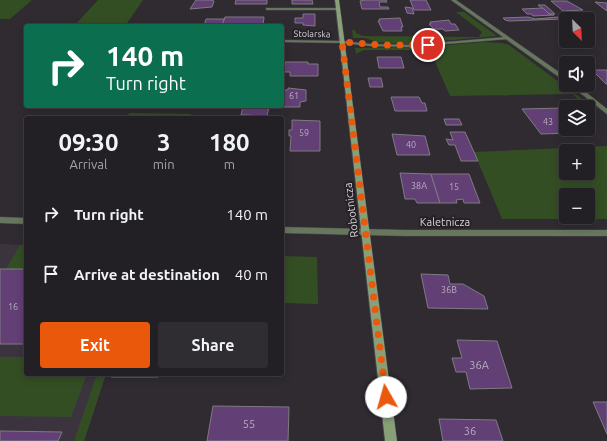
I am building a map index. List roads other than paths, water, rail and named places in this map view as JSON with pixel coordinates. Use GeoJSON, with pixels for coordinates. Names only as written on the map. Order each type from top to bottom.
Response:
{"type":"FeatureCollection","features":[{"type":"Feature","properties":{"kind":"street","name":"Robotnicza"},"geometry":{"type":"LineString","coordinates":[[337,0],[391,441]]}},
{"type":"Feature","properties":{"kind":"street"},"geometry":{"type":"LineString","coordinates":[[453,0],[559,75]]}},
{"type":"Feature","properties":{"kind":"street"},"geometry":{"type":"LineString","coordinates":[[268,9],[338,9]]}},
{"type":"Feature","properties":{"kind":"street","name":"Stolarska"},"geometry":{"type":"LineString","coordinates":[[284,41],[342,42],[370,45],[410,46],[506,38]]}},
{"type":"Feature","properties":{"kind":"street"},"geometry":{"type":"LineString","coordinates":[[582,92],[607,112]]}},
{"type":"Feature","properties":{"kind":"street"},"geometry":{"type":"LineString","coordinates":[[0,220],[24,221]]}},
{"type":"Feature","properties":{"kind":"street","name":"Kaletnicza"},"geometry":{"type":"LineString","coordinates":[[284,230],[366,232],[607,233]]}}]}
